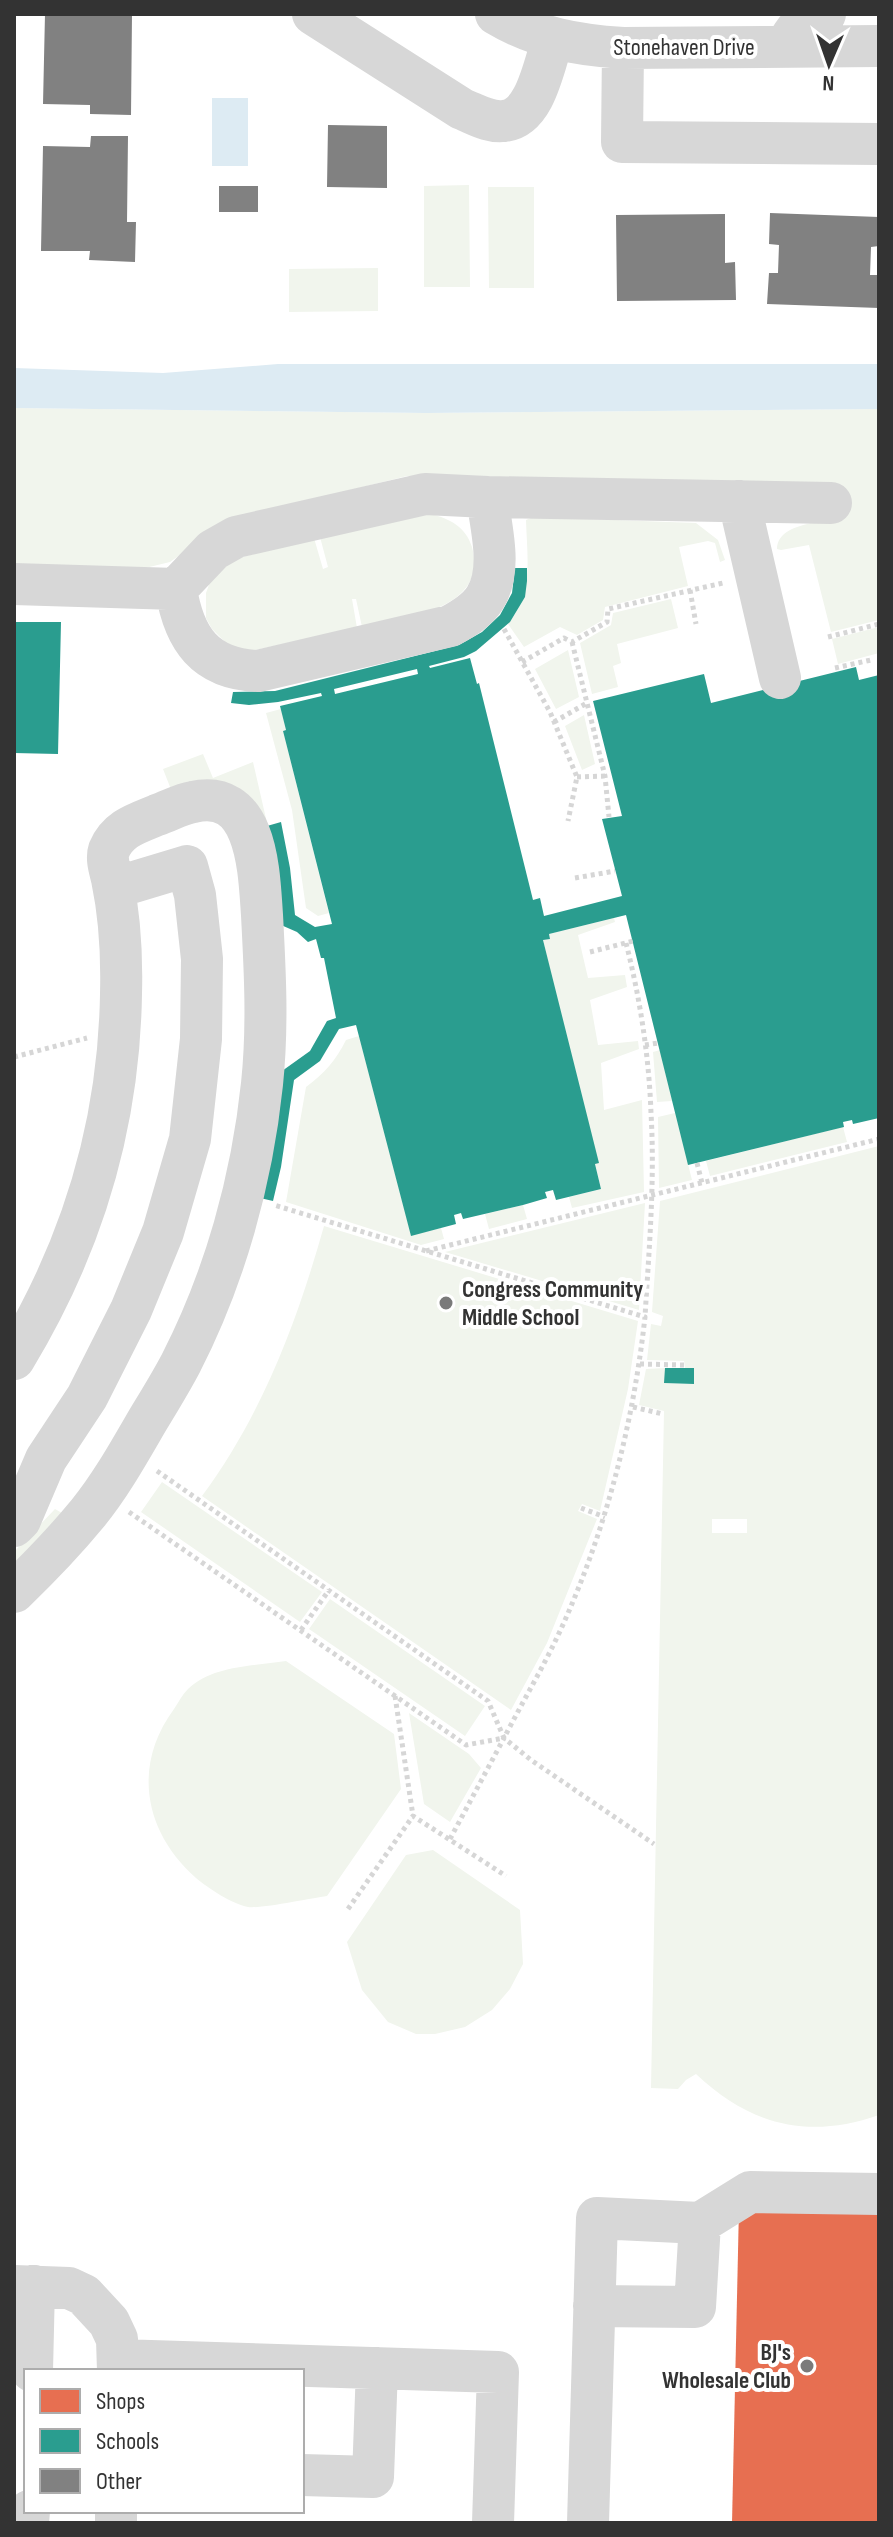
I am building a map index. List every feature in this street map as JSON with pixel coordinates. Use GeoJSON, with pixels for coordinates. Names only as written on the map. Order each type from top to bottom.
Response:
{"type":"FeatureCollection","features":[{"type":"Feature","properties":{"kind":"street"},"geometry":{"type":"LineString","coordinates":[[313,14],[462,109],[488,120],[504,121],[519,116],[536,93],[553,39]]}},
{"type":"Feature","properties":{"kind":"street","name":"Stonehaven Drive"},"geometry":{"type":"LineString","coordinates":[[496,14],[530,32],[580,45],[623,48],[770,36],[879,46]]}},
{"type":"Feature","properties":{"kind":"street"},"geometry":{"type":"LineString","coordinates":[[770,36],[811,16],[825,14]]}},
{"type":"Feature","properties":{"kind":"street"},"geometry":{"type":"LineString","coordinates":[[623,48],[622,142],[879,144]]}},
{"type":"Feature","properties":{"kind":"street"},"geometry":{"type":"LineString","coordinates":[[14,584],[176,589],[213,550],[236,537],[425,494],[831,503]]}},
{"type":"Feature","properties":{"kind":"street"},"geometry":{"type":"LineString","coordinates":[[176,589],[180,616],[188,634],[202,650],[226,666],[241,670],[258,671],[450,626],[470,615],[484,600],[491,585],[493,554],[487,497]]}},
{"type":"Feature","properties":{"kind":"street"},"geometry":{"type":"LineString","coordinates":[[739,501],[780,678]]}},
{"type":"Feature","properties":{"kind":"street"},"geometry":{"type":"LineString","coordinates":[[14,1359],[60,1273],[86,1210],[116,1076],[121,994],[118,918],[107,854],[117,837],[129,826],[194,802],[210,801],[226,806],[240,815],[249,829],[261,897],[266,993],[264,1051],[251,1163],[222,1266],[181,1362],[131,1449],[104,1507],[65,1540],[14,1592]]}},
{"type":"Feature","properties":{"kind":"street"},"geometry":{"type":"LineString","coordinates":[[26,1469],[46,1459],[87,1397],[131,1310],[163,1232],[190,1139],[201,1039],[202,972],[195,895],[187,866],[114,888]]}},
{"type":"Feature","properties":{"kind":"street"},"geometry":{"type":"LineString","coordinates":[[26,1469],[104,1507]]}},
{"type":"Feature","properties":{"kind":"street"},"geometry":{"type":"LineString","coordinates":[[14,1526],[20,1520],[26,1469]]}},
{"type":"Feature","properties":{"kind":"street"},"geometry":{"type":"LineString","coordinates":[[588,2523],[597,2218],[700,2223],[750,2192],[879,2194]]}},
{"type":"Feature","properties":{"kind":"street"},"geometry":{"type":"LineString","coordinates":[[594,2306],[695,2307],[700,2223]]}},
{"type":"Feature","properties":{"kind":"street"},"geometry":{"type":"LineString","coordinates":[[32,2369],[24,2286],[69,2288],[84,2295],[109,2322],[117,2339],[118,2366],[498,2372],[493,2523]]}},
{"type":"Feature","properties":{"kind":"street"},"geometry":{"type":"LineString","coordinates":[[304,2475],[373,2477],[377,2368]]}},
{"type":"Feature","properties":{"kind":"path"},"geometry":{"type":"LineString","coordinates":[[572,642],[607,622],[608,609],[690,590],[696,624]]}},
{"type":"Feature","properties":{"kind":"path"},"geometry":{"type":"LineString","coordinates":[[828,637],[879,624]]}},
{"type":"Feature","properties":{"kind":"path"},"geometry":{"type":"LineString","coordinates":[[504,628],[554,722],[577,777],[568,821]]}},
{"type":"Feature","properties":{"kind":"path"},"geometry":{"type":"LineString","coordinates":[[522,662],[564,638],[572,642],[605,776],[609,817]]}},
{"type":"Feature","properties":{"kind":"path"},"geometry":{"type":"LineString","coordinates":[[835,668],[871,660]]}},
{"type":"Feature","properties":{"kind":"path"},"geometry":{"type":"LineString","coordinates":[[554,722],[587,703]]}},
{"type":"Feature","properties":{"kind":"path"},"geometry":{"type":"LineString","coordinates":[[577,777],[605,776]]}},
{"type":"Feature","properties":{"kind":"path"},"geometry":{"type":"LineString","coordinates":[[575,878],[615,871]]}},
{"type":"Feature","properties":{"kind":"path"},"geometry":{"type":"LineString","coordinates":[[450,1839],[561,1628],[605,1517],[633,1407],[640,1364],[652,1195],[651,1113],[645,1045],[629,942],[590,952]]}},
{"type":"Feature","properties":{"kind":"path"},"geometry":{"type":"LineString","coordinates":[[14,1057],[90,1038]]}},
{"type":"Feature","properties":{"kind":"path"},"geometry":{"type":"LineString","coordinates":[[645,1045],[658,1043]]}},
{"type":"Feature","properties":{"kind":"path"},"geometry":{"type":"LineString","coordinates":[[425,1251],[879,1139]]}},
{"type":"Feature","properties":{"kind":"path"},"geometry":{"type":"LineString","coordinates":[[697,1163],[702,1183]]}},
{"type":"Feature","properties":{"kind":"path"},"geometry":{"type":"LineString","coordinates":[[266,1203],[645,1317]]}},
{"type":"Feature","properties":{"kind":"path"},"geometry":{"type":"LineString","coordinates":[[640,1364],[684,1365]]}},
{"type":"Feature","properties":{"kind":"path"},"geometry":{"type":"LineString","coordinates":[[633,1407],[663,1414]]}},
{"type":"Feature","properties":{"kind":"path"},"geometry":{"type":"LineString","coordinates":[[147,1464],[488,1701],[504,1738],[654,1844]]}},
{"type":"Feature","properties":{"kind":"path"},"geometry":{"type":"LineString","coordinates":[[104,1507],[301,1630],[466,1745],[504,1738]]}},
{"type":"Feature","properties":{"kind":"path"},"geometry":{"type":"LineString","coordinates":[[581,1508],[605,1517]]}},
{"type":"Feature","properties":{"kind":"path"},"geometry":{"type":"LineString","coordinates":[[301,1630],[329,1590]]}},
{"type":"Feature","properties":{"kind":"path"},"geometry":{"type":"LineString","coordinates":[[348,1909],[413,1816],[395,1695]]}},
{"type":"Feature","properties":{"kind":"path"},"geometry":{"type":"LineString","coordinates":[[413,1816],[506,1876]]}},
{"type":"Feature","properties":{"kind":"shaded area"},"geometry":{"type":"Polygon","coordinates":[[[212,98],[248,98],[248,166],[212,166],[212,98]]]}},
{"type":"Feature","properties":{"kind":"shaded area"},"geometry":{"type":"Polygon","coordinates":[[[469,185],[470,287],[424,287],[424,186],[469,185]]]}},
{"type":"Feature","properties":{"kind":"shaded area"},"geometry":{"type":"Polygon","coordinates":[[[488,187],[534,187],[534,288],[489,288],[488,187]]]}},
{"type":"Feature","properties":{"kind":"shaded area"},"geometry":{"type":"Polygon","coordinates":[[[378,268],[378,311],[289,312],[289,269],[378,268]]]}},
{"type":"Feature","properties":{"kind":"shaded area"},"geometry":{"type":"Polygon","coordinates":[[[278,364],[879,364],[879,409],[426,413],[14,408],[14,368],[163,373],[278,364]]]}},
{"type":"Feature","properties":{"kind":"shaded area"},"geometry":{"type":"Polygon","coordinates":[[[14,408],[426,413],[879,409],[879,620],[831,632],[809,545],[777,549],[784,534],[812,523],[829,487],[407,476],[229,520],[170,562],[141,569],[14,566],[14,408]]]}},
{"type":"Feature","properties":{"kind":"shaded area"},"geometry":{"type":"Polygon","coordinates":[[[430,514],[456,524],[466,534],[472,547],[474,568],[468,585],[456,598],[439,607],[362,627],[356,599],[352,599],[357,628],[251,651],[228,645],[206,618],[206,593],[210,582],[217,572],[235,559],[314,538],[323,569],[328,567],[320,537],[430,514]]]}},
{"type":"Feature","properties":{"kind":"shaded area"},"geometry":{"type":"Polygon","coordinates":[[[533,517],[696,523],[718,540],[725,560],[720,562],[715,543],[708,541],[679,547],[688,586],[605,607],[603,620],[577,635],[560,627],[524,647],[508,624],[522,600],[528,561],[526,520],[533,517]]]}},
{"type":"Feature","properties":{"kind":"shaded area"},"geometry":{"type":"Polygon","coordinates":[[[671,599],[678,628],[617,644],[621,663],[613,666],[618,687],[592,694],[580,643],[611,625],[613,613],[671,599]]]}},
{"type":"Feature","properties":{"kind":"shaded area"},"geometry":{"type":"Polygon","coordinates":[[[879,627],[879,653],[838,664],[832,639],[879,627]]]}},
{"type":"Feature","properties":{"kind":"shaded area"},"geometry":{"type":"Polygon","coordinates":[[[568,650],[579,697],[556,709],[535,669],[568,650]]]}},
{"type":"Feature","properties":{"kind":"shaded area"},"geometry":{"type":"Polygon","coordinates":[[[281,709],[286,730],[283,731],[329,913],[318,916],[306,908],[292,810],[266,713],[281,709]]]}},
{"type":"Feature","properties":{"kind":"shaded area"},"geometry":{"type":"Polygon","coordinates":[[[584,715],[595,764],[582,770],[565,726],[584,715]]]}},
{"type":"Feature","properties":{"kind":"shaded area"},"geometry":{"type":"Polygon","coordinates":[[[203,754],[213,778],[253,762],[267,823],[258,810],[172,792],[163,769],[203,754]]]}},
{"type":"Feature","properties":{"kind":"shaded area"},"geometry":{"type":"Polygon","coordinates":[[[614,918],[615,922],[578,935],[588,978],[625,975],[627,987],[590,1000],[598,1045],[638,1041],[639,1049],[601,1063],[604,1110],[642,1100],[644,1192],[572,1208],[569,1197],[601,1189],[543,940],[550,939],[549,934],[614,918]]]}},
{"type":"Feature","properties":{"kind":"shaded area"},"geometry":{"type":"Polygon","coordinates":[[[359,1036],[411,1235],[441,1228],[444,1239],[421,1245],[286,1202],[306,1087],[329,1066],[346,1040],[359,1036]]]}},
{"type":"Feature","properties":{"kind":"shaded area"},"geometry":{"type":"Polygon","coordinates":[[[660,1050],[672,1101],[657,1102],[653,1052],[660,1050]]]}},
{"type":"Feature","properties":{"kind":"shaded area"},"geometry":{"type":"Polygon","coordinates":[[[675,1113],[692,1180],[659,1188],[658,1117],[675,1113]]]}},
{"type":"Feature","properties":{"kind":"shaded area"},"geometry":{"type":"Polygon","coordinates":[[[843,1127],[847,1142],[710,1176],[706,1161],[843,1127]]]}},
{"type":"Feature","properties":{"kind":"shaded area"},"geometry":{"type":"Polygon","coordinates":[[[879,1146],[879,2115],[853,2123],[804,2126],[781,2123],[737,2105],[696,2074],[678,2089],[651,2088],[664,1411],[639,1405],[646,1369],[665,1368],[665,1383],[693,1384],[684,1361],[647,1360],[651,1324],[661,1326],[663,1316],[652,1312],[660,1201],[879,1146]],[[712,1519],[712,1533],[747,1533],[747,1519],[712,1519]]]}},
{"type":"Feature","properties":{"kind":"shaded area"},"geometry":{"type":"Polygon","coordinates":[[[645,1203],[639,1310],[445,1252],[645,1203]]]}},
{"type":"Feature","properties":{"kind":"shaded area"},"geometry":{"type":"Polygon","coordinates":[[[523,1205],[527,1219],[489,1229],[485,1214],[523,1205]]]}},
{"type":"Feature","properties":{"kind":"shaded area"},"geometry":{"type":"Polygon","coordinates":[[[324,1226],[638,1321],[628,1389],[600,1511],[582,1504],[578,1511],[597,1519],[547,1643],[511,1710],[202,1496],[243,1433],[275,1367],[302,1297],[324,1226]]]}},
{"type":"Feature","properties":{"kind":"shaded area"},"geometry":{"type":"Polygon","coordinates":[[[162,1482],[322,1592],[300,1622],[141,1512],[162,1482]]]}},
{"type":"Feature","properties":{"kind":"shaded area"},"geometry":{"type":"Polygon","coordinates":[[[55,1509],[62,1513],[14,1570],[14,1552],[55,1509]]]}},
{"type":"Feature","properties":{"kind":"shaded area"},"geometry":{"type":"Polygon","coordinates":[[[330,1599],[485,1706],[465,1736],[309,1629],[330,1599]]]}},
{"type":"Feature","properties":{"kind":"shaded area"},"geometry":{"type":"Polygon","coordinates":[[[286,1661],[394,1734],[401,1789],[327,1896],[248,1907],[235,1903],[196,1878],[178,1860],[165,1840],[150,1798],[152,1753],[180,1699],[198,1681],[222,1671],[286,1661]]]}},
{"type":"Feature","properties":{"kind":"shaded area"},"geometry":{"type":"Polygon","coordinates":[[[409,1713],[469,1754],[481,1768],[450,1822],[424,1804],[409,1713]]]}},
{"type":"Feature","properties":{"kind":"shaded area"},"geometry":{"type":"Polygon","coordinates":[[[433,1850],[520,1910],[523,1964],[510,1989],[492,2010],[465,2027],[435,2034],[416,2034],[388,2022],[362,1990],[347,1942],[406,1855],[433,1850]]]}},
{"type":"Feature","properties":{"kind":"building: Shops","name":"BJ's Wholesale Club"},"geometry":{"type":"Polygon","coordinates":[[[739,2207],[879,2210],[879,2523],[732,2523],[739,2207]]]}},
{"type":"Feature","properties":{"kind":"building: Schools"},"geometry":{"type":"Polygon","coordinates":[[[515,568],[527,568],[525,597],[510,622],[476,651],[429,666],[470,658],[479,683],[533,900],[540,898],[544,916],[622,896],[602,819],[622,816],[593,701],[704,674],[711,703],[856,667],[859,680],[879,675],[879,1118],[853,1124],[852,1120],[843,1122],[844,1127],[688,1165],[626,915],[549,934],[550,939],[543,940],[599,1163],[595,1164],[601,1189],[556,1200],[553,1190],[545,1192],[547,1198],[523,1205],[463,1219],[461,1213],[454,1215],[456,1224],[411,1236],[356,1025],[339,1029],[320,1061],[294,1080],[273,1201],[260,1198],[282,1071],[310,1051],[327,1021],[336,1018],[324,958],[321,958],[316,939],[308,942],[297,932],[281,925],[267,826],[281,822],[295,915],[315,927],[332,924],[283,731],[286,730],[280,706],[322,696],[321,693],[249,705],[231,703],[233,692],[275,691],[459,645],[482,632],[500,615],[512,593],[515,568]],[[417,669],[334,689],[335,694],[418,674],[417,669]]]}},
{"type":"Feature","properties":{"kind":"building: Schools"},"geometry":{"type":"Polygon","coordinates":[[[14,622],[61,622],[58,754],[14,753],[14,622]]]}},
{"type":"Feature","properties":{"kind":"building: Schools"},"geometry":{"type":"Polygon","coordinates":[[[665,1368],[694,1368],[694,1384],[664,1383],[665,1368]]]}},
{"type":"Feature","properties":{"kind":"building: Other"},"geometry":{"type":"Polygon","coordinates":[[[45,14],[132,14],[131,115],[90,114],[90,105],[43,104],[45,14]]]}},
{"type":"Feature","properties":{"kind":"building: Other"},"geometry":{"type":"Polygon","coordinates":[[[328,125],[387,126],[387,188],[327,187],[328,125]]]}},
{"type":"Feature","properties":{"kind":"building: Other"},"geometry":{"type":"Polygon","coordinates":[[[91,136],[128,136],[127,222],[136,222],[135,262],[89,260],[90,251],[41,251],[43,146],[90,147],[91,136]]]}},
{"type":"Feature","properties":{"kind":"building: Other"},"geometry":{"type":"Polygon","coordinates":[[[219,186],[258,186],[258,212],[219,212],[219,186]]]}},
{"type":"Feature","properties":{"kind":"building: Other"},"geometry":{"type":"Polygon","coordinates":[[[770,213],[879,217],[879,246],[871,247],[870,275],[879,275],[879,308],[767,304],[769,273],[778,273],[779,245],[769,244],[770,213]]]}},
{"type":"Feature","properties":{"kind":"building: Other"},"geometry":{"type":"Polygon","coordinates":[[[725,214],[725,263],[735,262],[736,300],[617,301],[616,215],[725,214]]]}},
{"type":"Feature","properties":{"kind":"place","name":"Congress Community Middle School"},"geometry":{"type":"Point","coordinates":[446,1303]}},
{"type":"Feature","properties":{"kind":"place","name":"BJ's Wholesale Club"},"geometry":{"type":"Point","coordinates":[807,2366]}}]}
